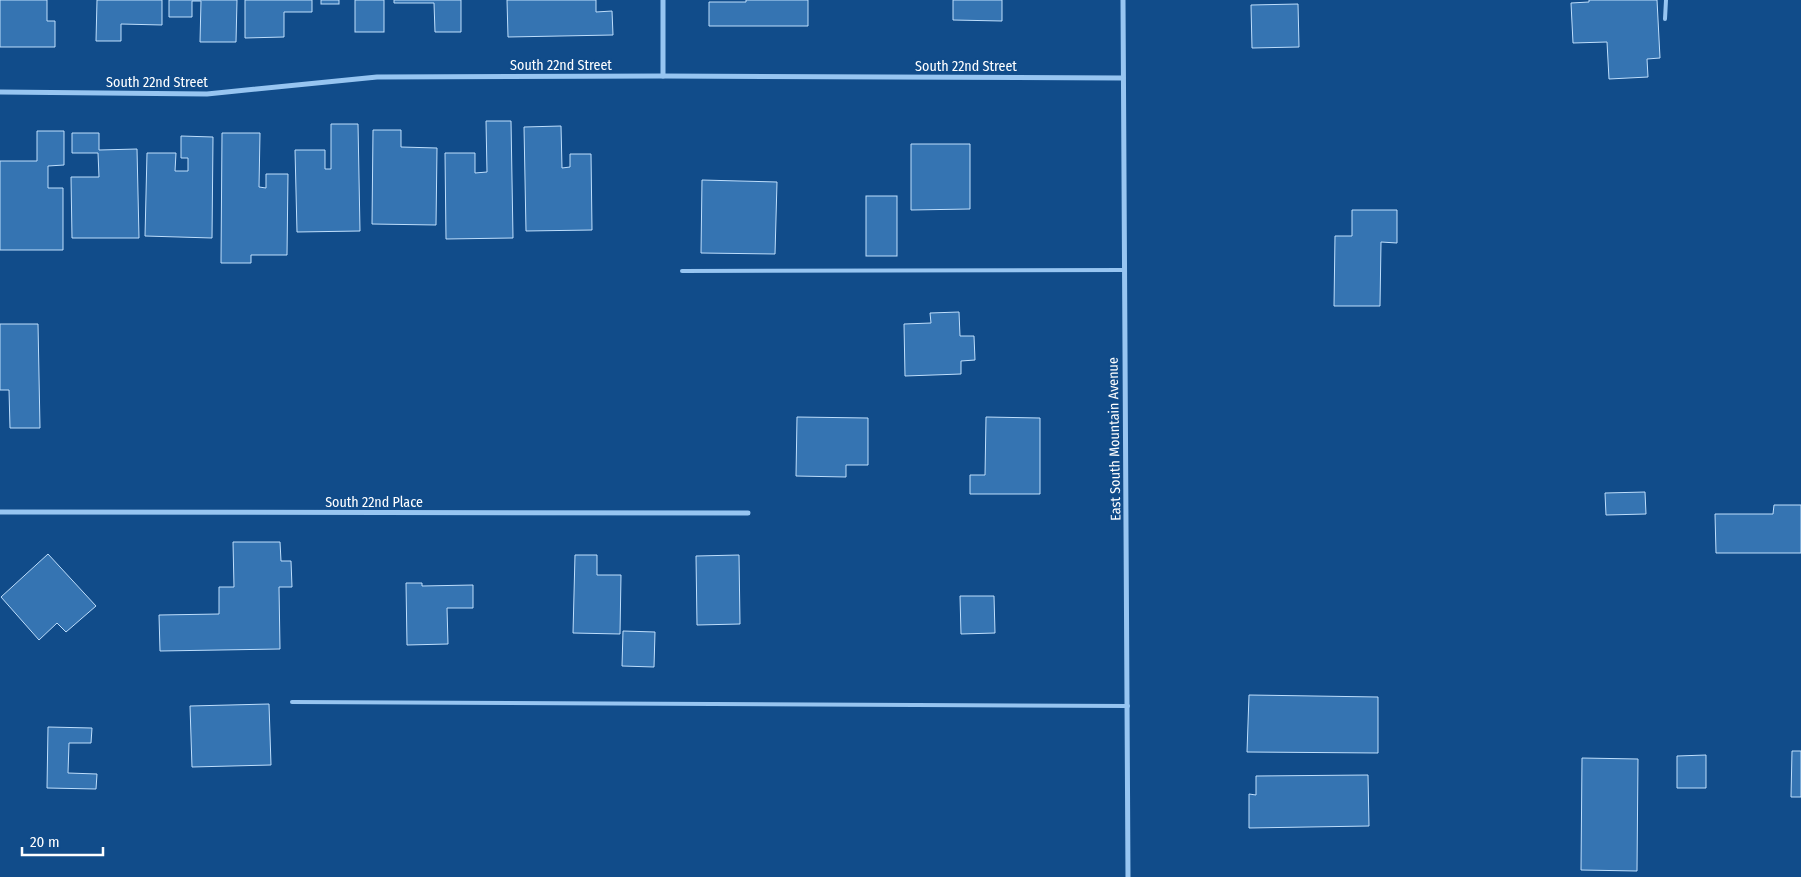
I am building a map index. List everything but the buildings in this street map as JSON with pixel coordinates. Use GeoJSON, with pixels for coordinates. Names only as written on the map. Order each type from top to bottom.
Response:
{"type":"FeatureCollection","features":[{"type":"Feature","properties":{"kind":"street"},"geometry":{"type":"LineString","coordinates":[[663,0],[663,76]]}},
{"type":"Feature","properties":{"kind":"street","name":"East South Mountain Avenue"},"geometry":{"type":"LineString","coordinates":[[1123,0],[1128,877]]}},
{"type":"Feature","properties":{"kind":"street","name":"South 22nd Street"},"geometry":{"type":"LineString","coordinates":[[0,92],[207,94],[377,77],[1123,78]]}},
{"type":"Feature","properties":{"kind":"street","name":"South 22nd Place"},"geometry":{"type":"LineString","coordinates":[[0,512],[748,513]]}},
{"type":"Feature","properties":{"kind":"lane"},"geometry":{"type":"LineString","coordinates":[[1665,19],[1666,0]]}},
{"type":"Feature","properties":{"kind":"lane"},"geometry":{"type":"LineString","coordinates":[[682,271],[1124,270]]}},
{"type":"Feature","properties":{"kind":"lane"},"geometry":{"type":"LineString","coordinates":[[292,702],[1128,706]]}}]}
